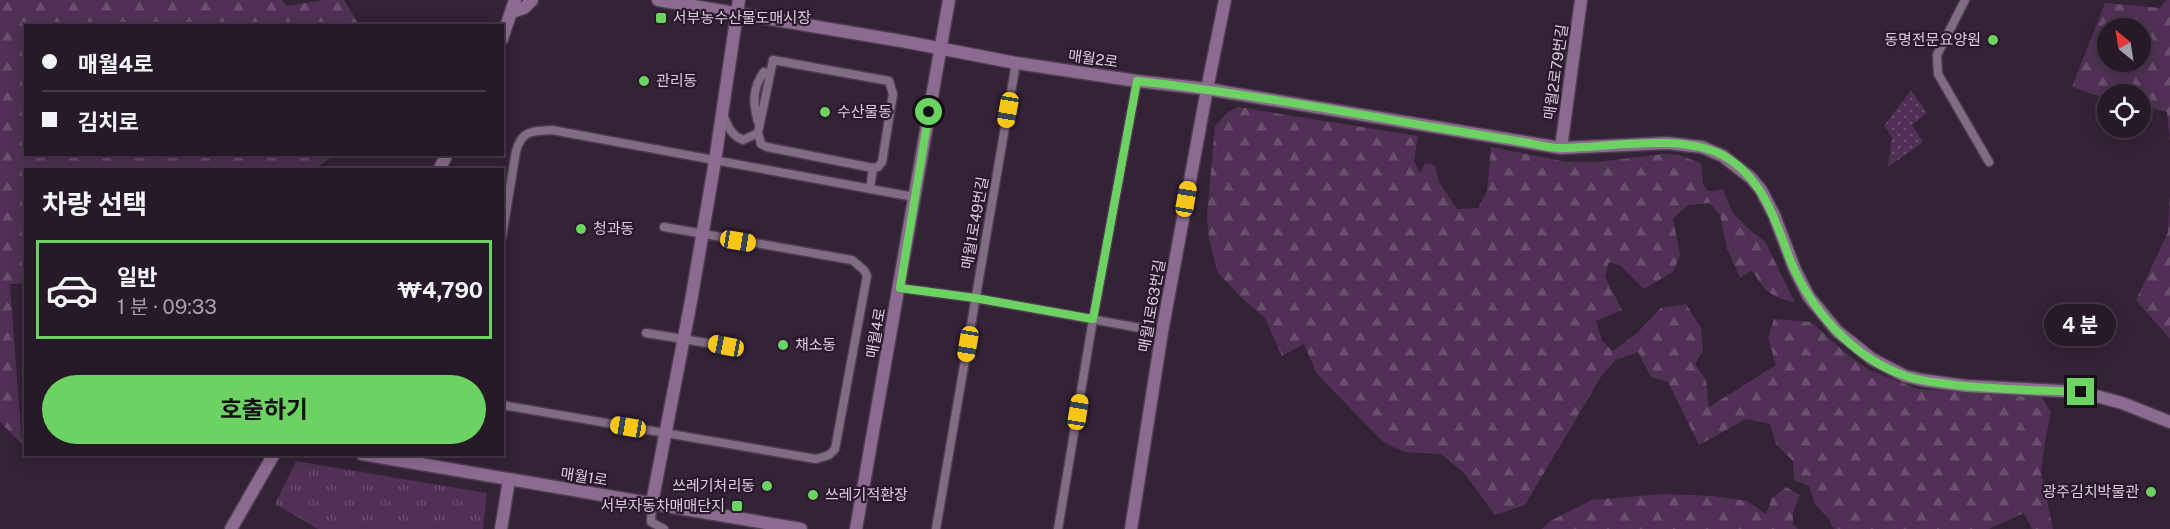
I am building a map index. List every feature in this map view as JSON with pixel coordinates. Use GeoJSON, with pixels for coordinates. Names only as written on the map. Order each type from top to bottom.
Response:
{"type":"FeatureCollection","features":[{"type":"Feature","properties":{"kind":"street"},"geometry":{"type":"LineString","coordinates":[[504,33],[513,6],[524,8],[532,0]]}},
{"type":"Feature","properties":{"kind":"street","name":"매월2로"},"geometry":{"type":"LineString","coordinates":[[658,0],[738,6],[1016,63],[1207,89],[1561,148],[1667,143],[1701,147],[1723,156],[1751,178],[1761,190],[1774,214],[1795,270],[1809,297],[1854,346],[1890,369],[1922,380],[1966,386],[2081,392],[2122,403],[2170,422]]}},
{"type":"Feature","properties":{"kind":"street","name":"매월4로"},"geometry":{"type":"LineString","coordinates":[[856,529],[950,0]]}},
{"type":"Feature","properties":{"kind":"street","name":"매월1로63번길"},"geometry":{"type":"LineString","coordinates":[[1131,529],[1162,332],[1225,0]]}},
{"type":"Feature","properties":{"kind":"street","name":"매월2로79번길"},"geometry":{"type":"LineString","coordinates":[[1561,148],[1581,0]]}},
{"type":"Feature","properties":{"kind":"street"},"geometry":{"type":"LineString","coordinates":[[1965,0],[1937,55],[1938,74],[1989,162]]}},
{"type":"Feature","properties":{"kind":"street"},"geometry":{"type":"LineString","coordinates":[[664,529],[651,522],[652,503],[703,234],[738,6]]}},
{"type":"Feature","properties":{"kind":"street"},"geometry":{"type":"LineString","coordinates":[[722,113],[731,133],[736,137],[743,140],[758,130],[773,60],[889,81],[893,94],[882,162],[878,167],[873,168],[761,144],[758,130],[752,104],[758,79],[764,72]]}},
{"type":"Feature","properties":{"kind":"street","name":"매월1로49번길"},"geometry":{"type":"LineString","coordinates":[[936,529],[1016,63]]}},
{"type":"Feature","properties":{"kind":"street"},"geometry":{"type":"LineString","coordinates":[[1058,529],[1093,319],[1137,81]]}},
{"type":"Feature","properties":{"kind":"street"},"geometry":{"type":"LineString","coordinates":[[504,225],[516,151],[524,135],[531,131],[552,130],[914,197]]}},
{"type":"Feature","properties":{"kind":"street"},"geometry":{"type":"LineString","coordinates":[[870,189],[873,168]]}},
{"type":"Feature","properties":{"kind":"street"},"geometry":{"type":"LineString","coordinates":[[504,405],[816,459],[830,455],[835,449],[867,276],[864,270],[852,260],[664,227]]}},
{"type":"Feature","properties":{"kind":"street"},"geometry":{"type":"LineString","coordinates":[[900,288],[975,298],[1162,332]]}},
{"type":"Feature","properties":{"kind":"street"},"geometry":{"type":"LineString","coordinates":[[646,333],[726,346]]}},
{"type":"Feature","properties":{"kind":"street"},"geometry":{"type":"LineString","coordinates":[[231,529],[273,456]]}},
{"type":"Feature","properties":{"kind":"street","name":"매월1로"},"geometry":{"type":"LineString","coordinates":[[373,456],[801,529]]}},
{"type":"Feature","properties":{"kind":"street"},"geometry":{"type":"LineString","coordinates":[[501,529],[509,480]]}},
{"type":"Feature","properties":{"kind":"green space"},"geometry":{"type":"Polygon","coordinates":[[[0,0],[282,0],[287,6],[324,0],[344,0],[358,24],[24,24],[24,156],[334,156],[316,168],[24,168],[24,283],[10,284],[22,444],[0,422],[0,0]]]}},
{"type":"Feature","properties":{"kind":"green space"},"geometry":{"type":"Polygon","coordinates":[[[2166,0],[2170,0],[2170,141],[2167,112],[2151,108],[2151,84],[2097,84],[2097,96],[2072,87],[2097,23],[2097,72],[2151,72],[2151,18],[2099,18],[2105,3],[2160,8],[2166,0]]]}},
{"type":"Feature","properties":{"kind":"green space"},"geometry":{"type":"Polygon","coordinates":[[[1911,90],[1927,113],[1912,125],[1923,142],[1888,167],[1892,138],[1884,126],[1911,90]]]}},
{"type":"Feature","properties":{"kind":"green space"},"geometry":{"type":"Polygon","coordinates":[[[1238,107],[1418,136],[1414,161],[1420,174],[1425,163],[1435,165],[1439,182],[1457,209],[1478,208],[1487,191],[1491,147],[1567,162],[1597,162],[1663,154],[1679,155],[1701,163],[1703,184],[1708,191],[1723,190],[1733,213],[1765,241],[1795,303],[1769,292],[1752,270],[1740,278],[1727,248],[1720,215],[1710,203],[1688,205],[1673,219],[1680,255],[1673,272],[1644,289],[1621,266],[1609,262],[1605,277],[1622,310],[1596,321],[1602,341],[1613,351],[1637,333],[1661,308],[1686,304],[1701,328],[1703,350],[1695,364],[1706,380],[1709,407],[1776,365],[1768,338],[1774,319],[1811,322],[1869,370],[1918,389],[2041,395],[2051,413],[2041,472],[2053,529],[2032,529],[2024,513],[1989,529],[1834,529],[1828,518],[1815,504],[1809,486],[1794,480],[1793,461],[1776,444],[1770,424],[1746,419],[1699,445],[1668,382],[1651,377],[1638,352],[1616,360],[1602,375],[1525,505],[1495,515],[1464,473],[1441,454],[1404,452],[1383,442],[1317,374],[1304,344],[1282,356],[1265,318],[1218,273],[1209,239],[1207,216],[1215,126],[1228,112],[1238,107]]]}},
{"type":"Feature","properties":{"kind":"green space"},"geometry":{"type":"Polygon","coordinates":[[[2170,191],[2170,339],[2136,300],[2168,232],[2170,191]]]}},
{"type":"Feature","properties":{"kind":"green space"},"geometry":{"type":"Polygon","coordinates":[[[296,461],[487,493],[483,529],[318,529],[275,504],[296,461]]]}},
{"type":"Feature","properties":{"kind":"green space"},"geometry":{"type":"Polygon","coordinates":[[[1786,487],[1800,495],[1793,512],[1793,524],[1798,529],[1542,529],[1550,521],[1592,500],[1663,494],[1714,496],[1747,501],[1766,514],[1772,498],[1786,487]]]}},
{"type":"Feature","properties":{"kind":"place","name":"서부농수산물도매시장"},"geometry":{"type":"Point","coordinates":[661,18]}},
{"type":"Feature","properties":{"kind":"place","name":"동명전문요양원"},"geometry":{"type":"Point","coordinates":[1993,40]}},
{"type":"Feature","properties":{"kind":"place","name":"관리동"},"geometry":{"type":"Point","coordinates":[644,81]}},
{"type":"Feature","properties":{"kind":"place","name":"수산물동"},"geometry":{"type":"Point","coordinates":[825,112]}},
{"type":"Feature","properties":{"kind":"place","name":"청과동"},"geometry":{"type":"Point","coordinates":[581,229]}},
{"type":"Feature","properties":{"kind":"place","name":"채소동"},"geometry":{"type":"Point","coordinates":[783,345]}},
{"type":"Feature","properties":{"kind":"place","name":"쓰레기처리동"},"geometry":{"type":"Point","coordinates":[767,486]}},
{"type":"Feature","properties":{"kind":"place","name":"광주김치박물관"},"geometry":{"type":"Point","coordinates":[2151,492]}},
{"type":"Feature","properties":{"kind":"place","name":"쓰레기적환장"},"geometry":{"type":"Point","coordinates":[813,495]}},
{"type":"Feature","properties":{"kind":"place","name":"서부자동차매매단지"},"geometry":{"type":"Point","coordinates":[737,506]}},
{"type":"Feature","properties":{"kind":"route"},"geometry":{"type":"LineString","coordinates":[[929,112],[900,288],[975,298],[1093,319],[1137,81],[1207,89],[1561,148],[1667,143],[1701,147],[1723,156],[1737,166],[1761,190],[1774,214],[1795,270],[1809,297],[1837,331],[1872,359],[1905,376],[1922,380],[1966,386],[2081,392]]}}]}
